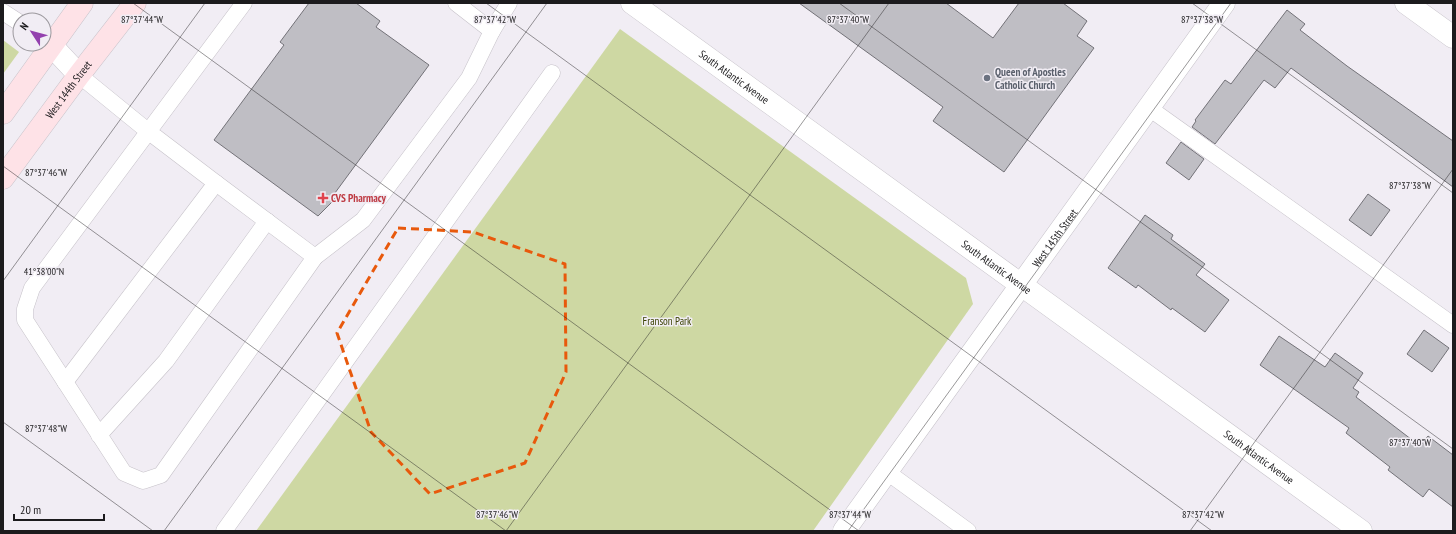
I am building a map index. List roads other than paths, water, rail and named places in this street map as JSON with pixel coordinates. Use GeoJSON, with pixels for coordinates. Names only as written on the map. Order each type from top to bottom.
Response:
{"type":"FeatureCollection","features":[{"type":"Feature","properties":{"kind":"street"},"geometry":{"type":"LineString","coordinates":[[52,37],[82,3]]}},
{"type":"Feature","properties":{"kind":"street","name":"West 144th Street"},"geometry":{"type":"LineString","coordinates":[[3,178],[79,75],[135,3]]}},
{"type":"Feature","properties":{"kind":"street","name":"South Atlantic Avenue"},"geometry":{"type":"LineString","coordinates":[[632,3],[1361,531]]}},
{"type":"Feature","properties":{"kind":"street","name":"West 145th Street"},"geometry":{"type":"LineString","coordinates":[[844,531],[1224,3]]}},
{"type":"Feature","properties":{"kind":"street"},"geometry":{"type":"LineString","coordinates":[[1406,3],[1453,37]]}},
{"type":"Feature","properties":{"kind":"street"},"geometry":{"type":"LineString","coordinates":[[52,46],[79,75]]}},
{"type":"Feature","properties":{"kind":"street"},"geometry":{"type":"LineString","coordinates":[[3,113],[42,52]]}},
{"type":"Feature","properties":{"kind":"lane"},"geometry":{"type":"LineString","coordinates":[[244,3],[32,288],[25,309],[25,320],[124,473],[143,481],[161,475],[316,256],[363,220],[469,78],[492,31],[509,3]]}},
{"type":"Feature","properties":{"kind":"lane"},"geometry":{"type":"LineString","coordinates":[[456,3],[492,31]]}},
{"type":"Feature","properties":{"kind":"lane"},"geometry":{"type":"LineString","coordinates":[[3,12],[12,18]]}},
{"type":"Feature","properties":{"kind":"lane"},"geometry":{"type":"LineString","coordinates":[[224,531],[552,73]]}},
{"type":"Feature","properties":{"kind":"lane"},"geometry":{"type":"LineString","coordinates":[[79,75],[149,132],[316,256]]}},
{"type":"Feature","properties":{"kind":"lane"},"geometry":{"type":"LineString","coordinates":[[1149,108],[1453,325]]}},
{"type":"Feature","properties":{"kind":"lane"},"geometry":{"type":"LineString","coordinates":[[65,382],[216,183]]}},
{"type":"Feature","properties":{"kind":"lane"},"geometry":{"type":"LineString","coordinates":[[99,435],[166,361],[267,220]]}},
{"type":"Feature","properties":{"kind":"lane"},"geometry":{"type":"LineString","coordinates":[[887,472],[968,531]]}},
{"type":"Feature","properties":{"kind":"place","name":"Queen of Apostles Catholic Church"},"geometry":{"type":"Point","coordinates":[987,78]}},
{"type":"Feature","properties":{"kind":"place","name":"CVS Pharmacy"},"geometry":{"type":"Point","coordinates":[323,198]}},
{"type":"Feature","properties":{"kind":"park label","name":"Franson Park"},"geometry":{"type":"Point","coordinates":[667,321]}}]}
